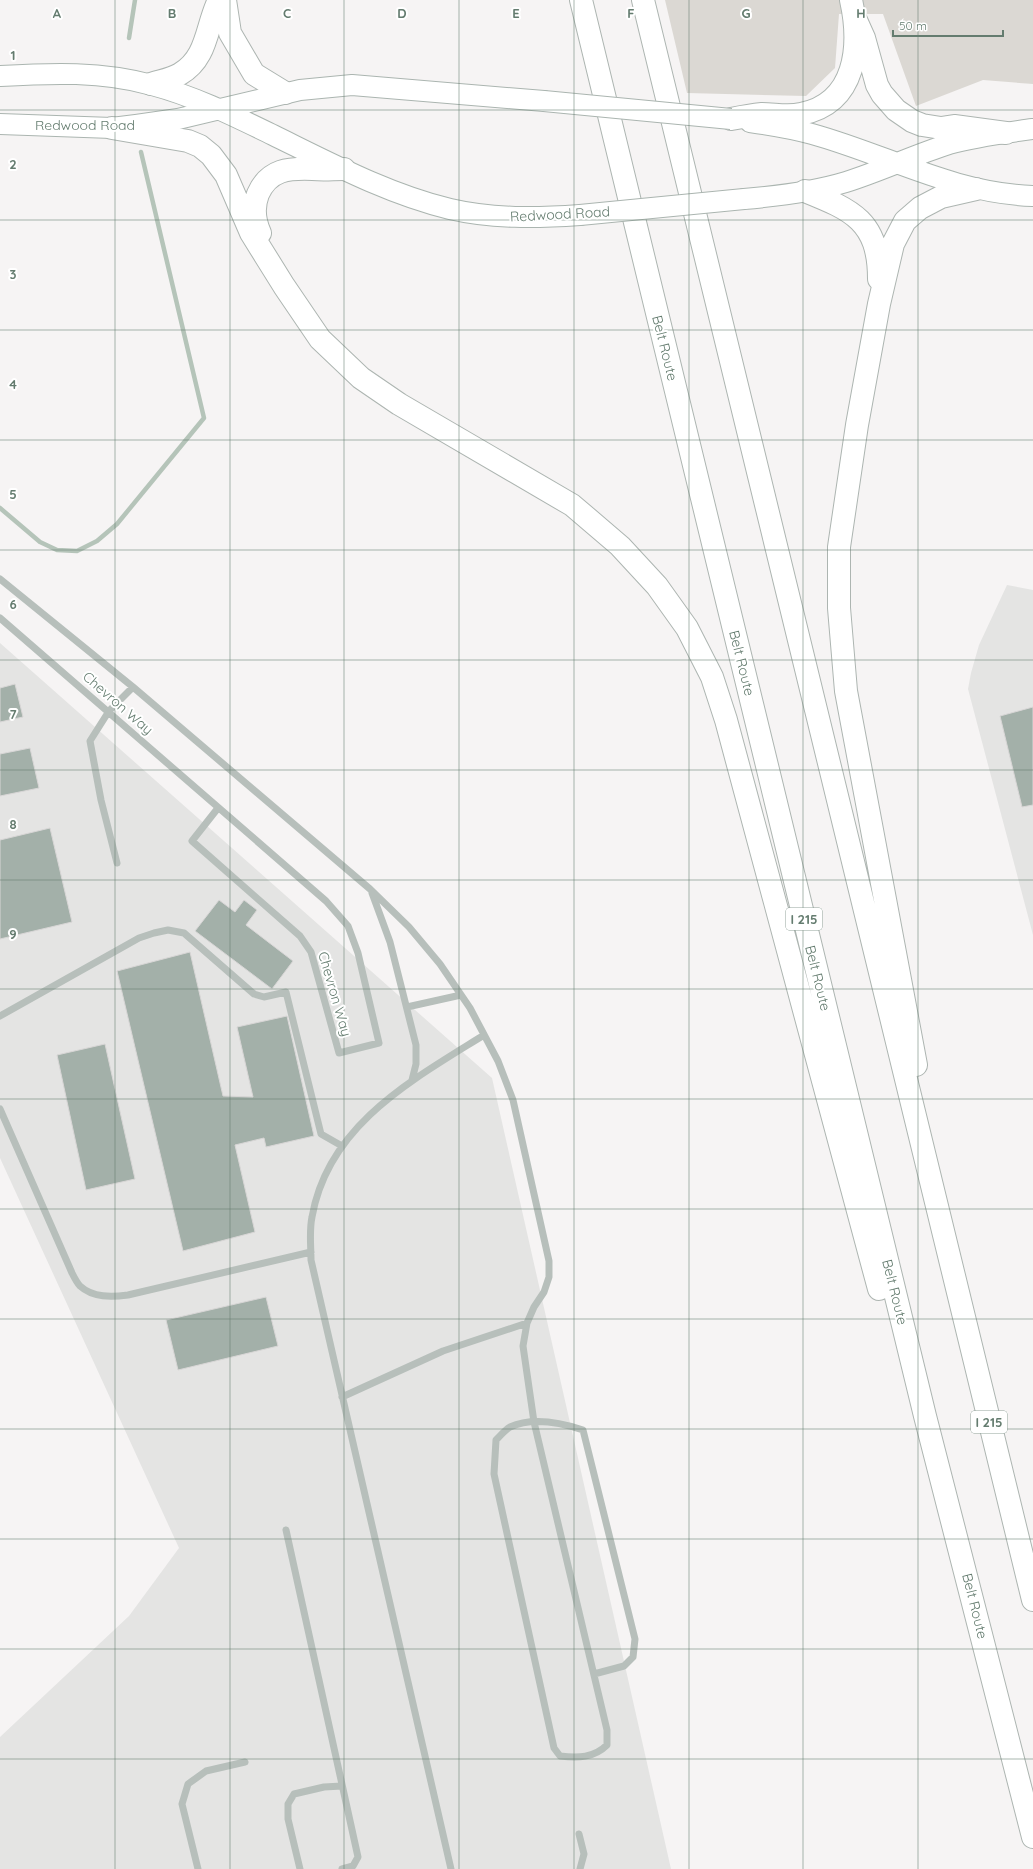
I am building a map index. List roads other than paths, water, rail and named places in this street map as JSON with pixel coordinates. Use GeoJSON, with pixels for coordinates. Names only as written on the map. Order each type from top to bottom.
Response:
{"type":"FeatureCollection","features":[{"type":"Feature","properties":{"kind":"highway"},"geometry":{"type":"LineString","coordinates":[[151,84],[179,75],[190,68],[195,62],[204,50],[219,0]]}},
{"type":"Feature","properties":{"kind":"highway"},"geometry":{"type":"LineString","coordinates":[[225,0],[230,33],[254,74],[286,93]]}},
{"type":"Feature","properties":{"kind":"highway","name":"Belt Route"},"geometry":{"type":"LineString","coordinates":[[581,0],[925,1416],[1033,1837]]}},
{"type":"Feature","properties":{"kind":"highway","name":"I 215"},"geometry":{"type":"LineString","coordinates":[[643,0],[1033,1600]]}},
{"type":"Feature","properties":{"kind":"highway"},"geometry":{"type":"LineString","coordinates":[[731,119],[761,114],[782,116],[802,114],[819,107],[831,99],[843,86],[853,66],[856,51],[853,9]]}},
{"type":"Feature","properties":{"kind":"highway"},"geometry":{"type":"LineString","coordinates":[[853,9],[864,38],[878,85],[882,94],[896,110],[912,121],[926,126],[941,128],[954,126],[1006,132]]}},
{"type":"Feature","properties":{"kind":"highway"},"geometry":{"type":"LineString","coordinates":[[112,128],[188,141],[200,146],[211,154],[222,169],[250,232],[320,339],[361,378],[399,404],[572,505],[620,546],[658,586],[687,628],[712,676],[726,720],[906,1390],[925,1416]]}},
{"type":"Feature","properties":{"kind":"highway"},"geometry":{"type":"LineString","coordinates":[[274,269],[255,218],[256,202],[264,184],[275,174],[291,168],[344,169]]}},
{"type":"Feature","properties":{"kind":"highway"},"geometry":{"type":"LineString","coordinates":[[940,1218],[931,1147],[846,691],[838,608],[839,547],[857,425],[879,304],[893,244],[905,221],[915,211],[930,201],[951,193],[976,189]]}},
{"type":"Feature","properties":{"kind":"highway"},"geometry":{"type":"LineString","coordinates":[[805,191],[841,206],[860,220],[869,233],[878,260],[879,304]]}},
{"type":"Feature","properties":{"kind":"main road","name":"Redwood Road"},"geometry":{"type":"LineString","coordinates":[[0,76],[72,74],[108,77],[151,84],[195,99],[344,169],[406,196],[451,209],[506,217],[533,218],[580,215],[744,199],[805,191],[846,182],[949,144],[980,136],[1033,129]]}},
{"type":"Feature","properties":{"kind":"main road","name":"Redwood Road"},"geometry":{"type":"LineString","coordinates":[[0,124],[112,128],[178,119],[286,93],[324,87],[368,86],[731,119],[785,127],[812,134],[948,182],[976,189],[1033,196]]}},
{"type":"Feature","properties":{"kind":"lane"},"geometry":{"type":"LineString","coordinates":[[0,579],[133,687],[370,889],[409,927],[440,964],[470,1008],[498,1061],[513,1100],[549,1261],[549,1277],[544,1292],[534,1307],[527,1323],[523,1346],[534,1422],[607,1730],[607,1745],[600,1752],[589,1756],[574,1758],[560,1756],[554,1748],[494,1474],[496,1440],[510,1428],[534,1422],[561,1423],[583,1430],[635,1639],[633,1657],[624,1666],[594,1674]]}},
{"type":"Feature","properties":{"kind":"lane","name":"Chevron Way"},"geometry":{"type":"LineString","coordinates":[[0,618],[109,711],[326,901],[348,926],[360,960],[379,1043],[339,1053],[312,952],[300,936],[192,841],[218,808]]}},
{"type":"Feature","properties":{"kind":"lane"},"geometry":{"type":"LineString","coordinates":[[117,863],[101,800],[90,741],[109,711],[133,687]]}},
{"type":"Feature","properties":{"kind":"lane"},"geometry":{"type":"LineString","coordinates":[[370,889],[380,912],[390,942],[416,1045],[416,1064],[412,1080]]}},
{"type":"Feature","properties":{"kind":"lane"},"geometry":{"type":"LineString","coordinates":[[0,1016],[139,938],[168,930],[184,933],[254,994],[264,997],[286,992],[321,1134],[342,1146]]}},
{"type":"Feature","properties":{"kind":"lane"},"geometry":{"type":"LineString","coordinates":[[407,1007],[461,995]]}},
{"type":"Feature","properties":{"kind":"lane"},"geometry":{"type":"LineString","coordinates":[[451,1869],[311,1260],[312,1218],[320,1186],[332,1161],[348,1137],[369,1115],[412,1080],[484,1035]]}},
{"type":"Feature","properties":{"kind":"lane"},"geometry":{"type":"LineString","coordinates":[[0,1109],[72,1272],[80,1286],[96,1294],[111,1297],[128,1295],[311,1252]]}},
{"type":"Feature","properties":{"kind":"lane"},"geometry":{"type":"LineString","coordinates":[[342,1397],[443,1351],[527,1323]]}},
{"type":"Feature","properties":{"kind":"lane"},"geometry":{"type":"LineString","coordinates":[[286,1530],[358,1857],[353,1866],[342,1869]]}},
{"type":"Feature","properties":{"kind":"lane"},"geometry":{"type":"LineString","coordinates":[[198,1869],[182,1804],[188,1784],[206,1772],[245,1762]]}},
{"type":"Feature","properties":{"kind":"lane"},"geometry":{"type":"LineString","coordinates":[[300,1869],[288,1819],[288,1804],[294,1794],[324,1787],[342,1786]]}},
{"type":"Feature","properties":{"kind":"lane"},"geometry":{"type":"LineString","coordinates":[[579,1834],[584,1854],[580,1869]]}},
{"type":"Feature","properties":{"kind":"waterway"},"geometry":{"type":"LineString","coordinates":[[129,38],[135,0]]}},
{"type":"Feature","properties":{"kind":"waterway"},"geometry":{"type":"LineString","coordinates":[[0,508],[40,542],[57,550],[77,551],[97,541],[117,524],[204,418],[141,152]]}}]}
